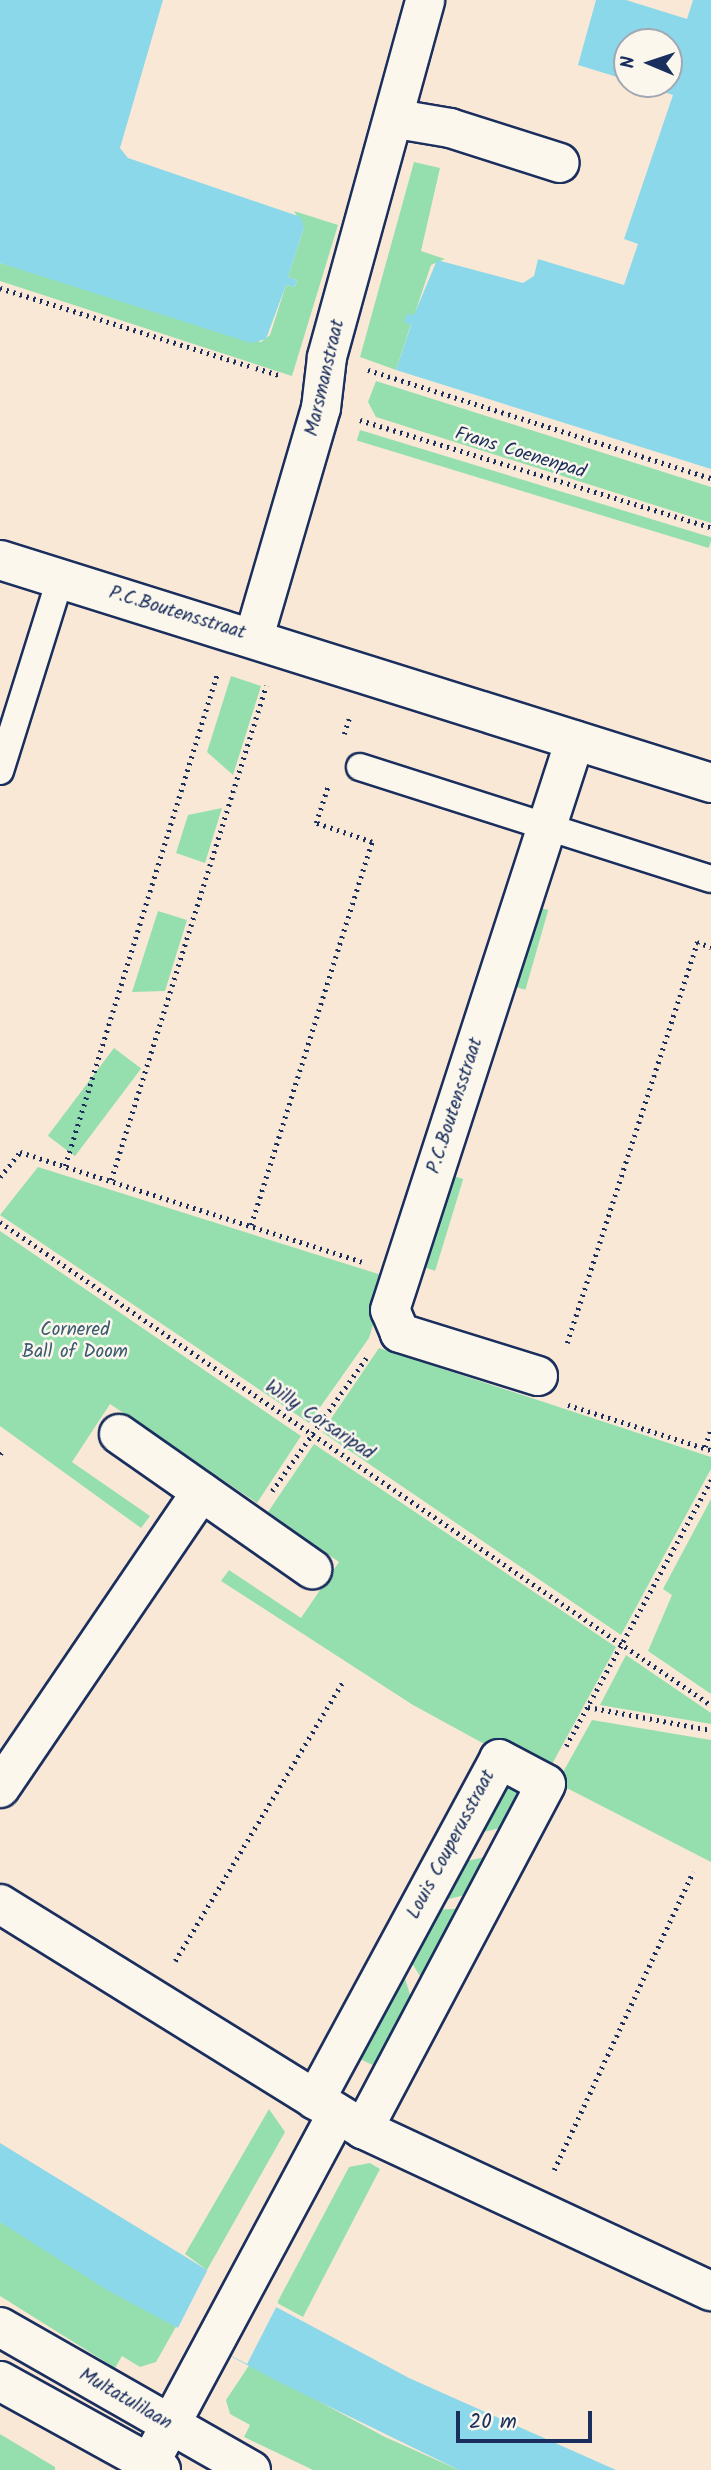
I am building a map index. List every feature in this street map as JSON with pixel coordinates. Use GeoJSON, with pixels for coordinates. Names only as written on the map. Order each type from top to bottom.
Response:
{"type":"FeatureCollection","features":[{"type":"Feature","properties":{"kind":"street","name":"Marsmanstraat"},"geometry":{"type":"LineString","coordinates":[[255,637],[321,408],[327,357],[397,119],[425,0]]}},
{"type":"Feature","properties":{"kind":"street"},"geometry":{"type":"LineString","coordinates":[[397,119],[450,128],[561,163]]}},
{"type":"Feature","properties":{"kind":"street","name":"P.C.Boutensstraat"},"geometry":{"type":"LineString","coordinates":[[0,560],[255,637],[711,783]]}},
{"type":"Feature","properties":{"kind":"street","name":"P.C.Boutensstraat"},"geometry":{"type":"LineString","coordinates":[[391,1324],[401,1275],[575,740]]}},
{"type":"Feature","properties":{"kind":"street"},"geometry":{"type":"LineString","coordinates":[[391,1324],[400,1333],[546,1378]]}},
{"type":"Feature","properties":{"kind":"street"},"geometry":{"type":"LineString","coordinates":[[119,1434],[312,1569]]}},
{"type":"Feature","properties":{"kind":"street"},"geometry":{"type":"LineString","coordinates":[[0,1788],[201,1492]]}},
{"type":"Feature","properties":{"kind":"street","name":"Louis Couperusstraat"},"geometry":{"type":"LineString","coordinates":[[152,2468],[167,2425],[338,2114],[546,1784],[499,1759],[338,2114]]}},
{"type":"Feature","properties":{"kind":"street"},"geometry":{"type":"LineString","coordinates":[[0,1904],[338,2114],[534,2213],[711,2291]]}},
{"type":"Feature","properties":{"kind":"street","name":"Multatulilaan"},"geometry":{"type":"LineString","coordinates":[[0,2327],[167,2425],[251,2470]]}},
{"type":"Feature","properties":{"kind":"street"},"geometry":{"type":"LineString","coordinates":[[0,2381],[152,2468]]}},
{"type":"Feature","properties":{"kind":"lane"},"geometry":{"type":"LineString","coordinates":[[0,771],[60,579]]}},
{"type":"Feature","properties":{"kind":"lane"},"geometry":{"type":"LineString","coordinates":[[360,766],[711,879]]}},
{"type":"Feature","properties":{"kind":"path"},"geometry":{"type":"LineString","coordinates":[[0,288],[252,367]]}},
{"type":"Feature","properties":{"kind":"path"},"geometry":{"type":"LineString","coordinates":[[327,357],[711,478]]}},
{"type":"Feature","properties":{"kind":"path","name":"Frans Coenenpad"},"geometry":{"type":"LineString","coordinates":[[321,408],[711,527]]}},
{"type":"Feature","properties":{"kind":"path"},"geometry":{"type":"LineString","coordinates":[[65,1166],[255,637]]}},
{"type":"Feature","properties":{"kind":"path"},"geometry":{"type":"LineString","coordinates":[[111,1180],[255,637]]}},
{"type":"Feature","properties":{"kind":"path"},"geometry":{"type":"LineString","coordinates":[[340,748],[364,672]]}},
{"type":"Feature","properties":{"kind":"path"},"geometry":{"type":"LineString","coordinates":[[250,1225],[372,842],[317,823],[332,773]]}},
{"type":"Feature","properties":{"kind":"path"},"geometry":{"type":"LineString","coordinates":[[711,947],[697,942],[546,1378],[549,1399],[708,1449],[711,1429]]}},
{"type":"Feature","properties":{"kind":"path"},"geometry":{"type":"LineString","coordinates":[[0,1177],[20,1152],[401,1275]]}},
{"type":"Feature","properties":{"kind":"path","name":"Willy Corsaripad"},"geometry":{"type":"LineString","coordinates":[[0,1222],[623,1642],[711,1705]]}},
{"type":"Feature","properties":{"kind":"path"},"geometry":{"type":"LineString","coordinates":[[248,1524],[391,1324]]}},
{"type":"Feature","properties":{"kind":"path"},"geometry":{"type":"LineString","coordinates":[[546,1784],[711,1480]]}},
{"type":"Feature","properties":{"kind":"path"},"geometry":{"type":"LineString","coordinates":[[152,1999],[344,1680]]}},
{"type":"Feature","properties":{"kind":"path"},"geometry":{"type":"LineString","coordinates":[[587,1707],[711,1730]]}},
{"type":"Feature","properties":{"kind":"path"},"geometry":{"type":"LineString","coordinates":[[534,2213],[693,1872]]}},
{"type":"Feature","properties":{"kind":"green space"},"geometry":{"type":"Polygon","coordinates":[[[414,162],[440,168],[421,251],[445,259],[431,265],[414,316],[407,314],[411,324],[396,370],[360,357],[414,162]]]}},
{"type":"Feature","properties":{"kind":"green space"},"geometry":{"type":"Polygon","coordinates":[[[294,211],[338,225],[292,376],[0,281],[0,263],[261,342],[270,335],[286,285],[295,287],[297,280],[288,277],[304,228],[294,211]]]}},
{"type":"Feature","properties":{"kind":"green space"},"geometry":{"type":"Polygon","coordinates":[[[376,381],[711,487],[711,523],[376,417],[368,402],[376,381]]]}},
{"type":"Feature","properties":{"kind":"green space"},"geometry":{"type":"Polygon","coordinates":[[[360,430],[711,537],[709,548],[357,441],[360,430]]]}},
{"type":"Feature","properties":{"kind":"green space"},"geometry":{"type":"Polygon","coordinates":[[[231,676],[261,686],[233,775],[207,752],[231,676]]]}},
{"type":"Feature","properties":{"kind":"green space"},"geometry":{"type":"Polygon","coordinates":[[[222,808],[205,863],[176,853],[188,815],[222,808]]]}},
{"type":"Feature","properties":{"kind":"green space"},"geometry":{"type":"Polygon","coordinates":[[[531,905],[548,910],[525,990],[508,985],[531,905]]]}},
{"type":"Feature","properties":{"kind":"green space"},"geometry":{"type":"Polygon","coordinates":[[[158,911],[187,920],[165,991],[132,992],[158,911]]]}},
{"type":"Feature","properties":{"kind":"green space"},"geometry":{"type":"Polygon","coordinates":[[[114,1048],[141,1068],[75,1156],[48,1136],[114,1048]]]}},
{"type":"Feature","properties":{"kind":"green space"},"geometry":{"type":"Polygon","coordinates":[[[38,1167],[388,1277],[369,1338],[309,1423],[0,1215],[38,1167]]]}},
{"type":"Feature","properties":{"kind":"green space"},"geometry":{"type":"Polygon","coordinates":[[[447,1174],[463,1179],[435,1271],[419,1266],[447,1174]]]}},
{"type":"Feature","properties":{"kind":"green space","name":"Cornered Ball of Doom"},"geometry":{"type":"Polygon","coordinates":[[[0,1231],[301,1436],[257,1503],[110,1404],[72,1462],[150,1516],[141,1528],[0,1426],[0,1231]]]}},
{"type":"Feature","properties":{"kind":"green space"},"geometry":{"type":"Polygon","coordinates":[[[379,1348],[711,1457],[711,1469],[621,1635],[322,1432],[379,1348]]]}},
{"type":"Feature","properties":{"kind":"green space"},"geometry":{"type":"Polygon","coordinates":[[[314,1444],[616,1647],[545,1777],[413,1705],[221,1581],[229,1570],[301,1618],[339,1562],[268,1512],[314,1444]]]}},
{"type":"Feature","properties":{"kind":"green space"},"geometry":{"type":"Polygon","coordinates":[[[711,1499],[711,1694],[648,1651],[672,1595],[663,1589],[711,1499]]]}},
{"type":"Feature","properties":{"kind":"green space"},"geometry":{"type":"Polygon","coordinates":[[[626,1655],[711,1713],[711,1724],[600,1705],[626,1655]]]}},
{"type":"Feature","properties":{"kind":"green space"},"geometry":{"type":"Polygon","coordinates":[[[592,1720],[711,1740],[711,1862],[557,1783],[592,1720]]]}},
{"type":"Feature","properties":{"kind":"green space"},"geometry":{"type":"Polygon","coordinates":[[[508,1771],[538,1787],[518,1824],[479,1833],[508,1771]]]}},
{"type":"Feature","properties":{"kind":"green space"},"geometry":{"type":"Polygon","coordinates":[[[498,1854],[483,1890],[442,1901],[458,1863],[498,1854]]]}},
{"type":"Feature","properties":{"kind":"green space"},"geometry":{"type":"Polygon","coordinates":[[[469,1908],[427,1987],[408,1957],[434,1910],[469,1908]]]}},
{"type":"Feature","properties":{"kind":"green space"},"geometry":{"type":"Polygon","coordinates":[[[403,1972],[416,2014],[385,2071],[354,2056],[403,1972]]]}},
{"type":"Feature","properties":{"kind":"green space"},"geometry":{"type":"Polygon","coordinates":[[[269,2109],[285,2132],[207,2270],[185,2254],[269,2109]]]}},
{"type":"Feature","properties":{"kind":"green space"},"geometry":{"type":"Polygon","coordinates":[[[370,2163],[380,2169],[303,2317],[277,2303],[349,2167],[370,2163]]]}},
{"type":"Feature","properties":{"kind":"green space"},"geometry":{"type":"Polygon","coordinates":[[[0,2222],[177,2325],[156,2362],[140,2367],[122,2356],[115,2368],[0,2296],[0,2222]]]}},
{"type":"Feature","properties":{"kind":"green space"},"geometry":{"type":"Polygon","coordinates":[[[250,2364],[385,2437],[459,2470],[313,2470],[244,2437],[250,2425],[230,2414],[226,2400],[250,2364]]]}},
{"type":"Feature","properties":{"kind":"green space"},"geometry":{"type":"Polygon","coordinates":[[[0,2434],[55,2467],[55,2470],[0,2470],[0,2434]]]}},
{"type":"Feature","properties":{"kind":"water"},"geometry":{"type":"Polygon","coordinates":[[[0,0],[163,0],[120,148],[128,158],[301,217],[304,228],[288,277],[297,280],[295,287],[286,285],[266,339],[251,343],[0,263],[0,0]]]}},
{"type":"Feature","properties":{"kind":"water"},"geometry":{"type":"Polygon","coordinates":[[[596,0],[626,0],[687,19],[693,0],[711,0],[711,469],[396,370],[411,325],[404,322],[407,314],[414,315],[437,260],[523,283],[534,276],[538,259],[624,285],[638,244],[624,239],[672,98],[683,98],[683,28],[613,28],[613,76],[578,65],[596,0]]]}},
{"type":"Feature","properties":{"kind":"water"},"geometry":{"type":"Polygon","coordinates":[[[0,2143],[207,2270],[409,2378],[616,2470],[459,2470],[279,2382],[107,2290],[0,2222],[0,2143]]]}},
{"type":"Feature","properties":{"kind":"pier"},"geometry":{"type":"Polygon","coordinates":[[[209,2267],[278,2302],[247,2364],[178,2328],[209,2267]]]}}]}
